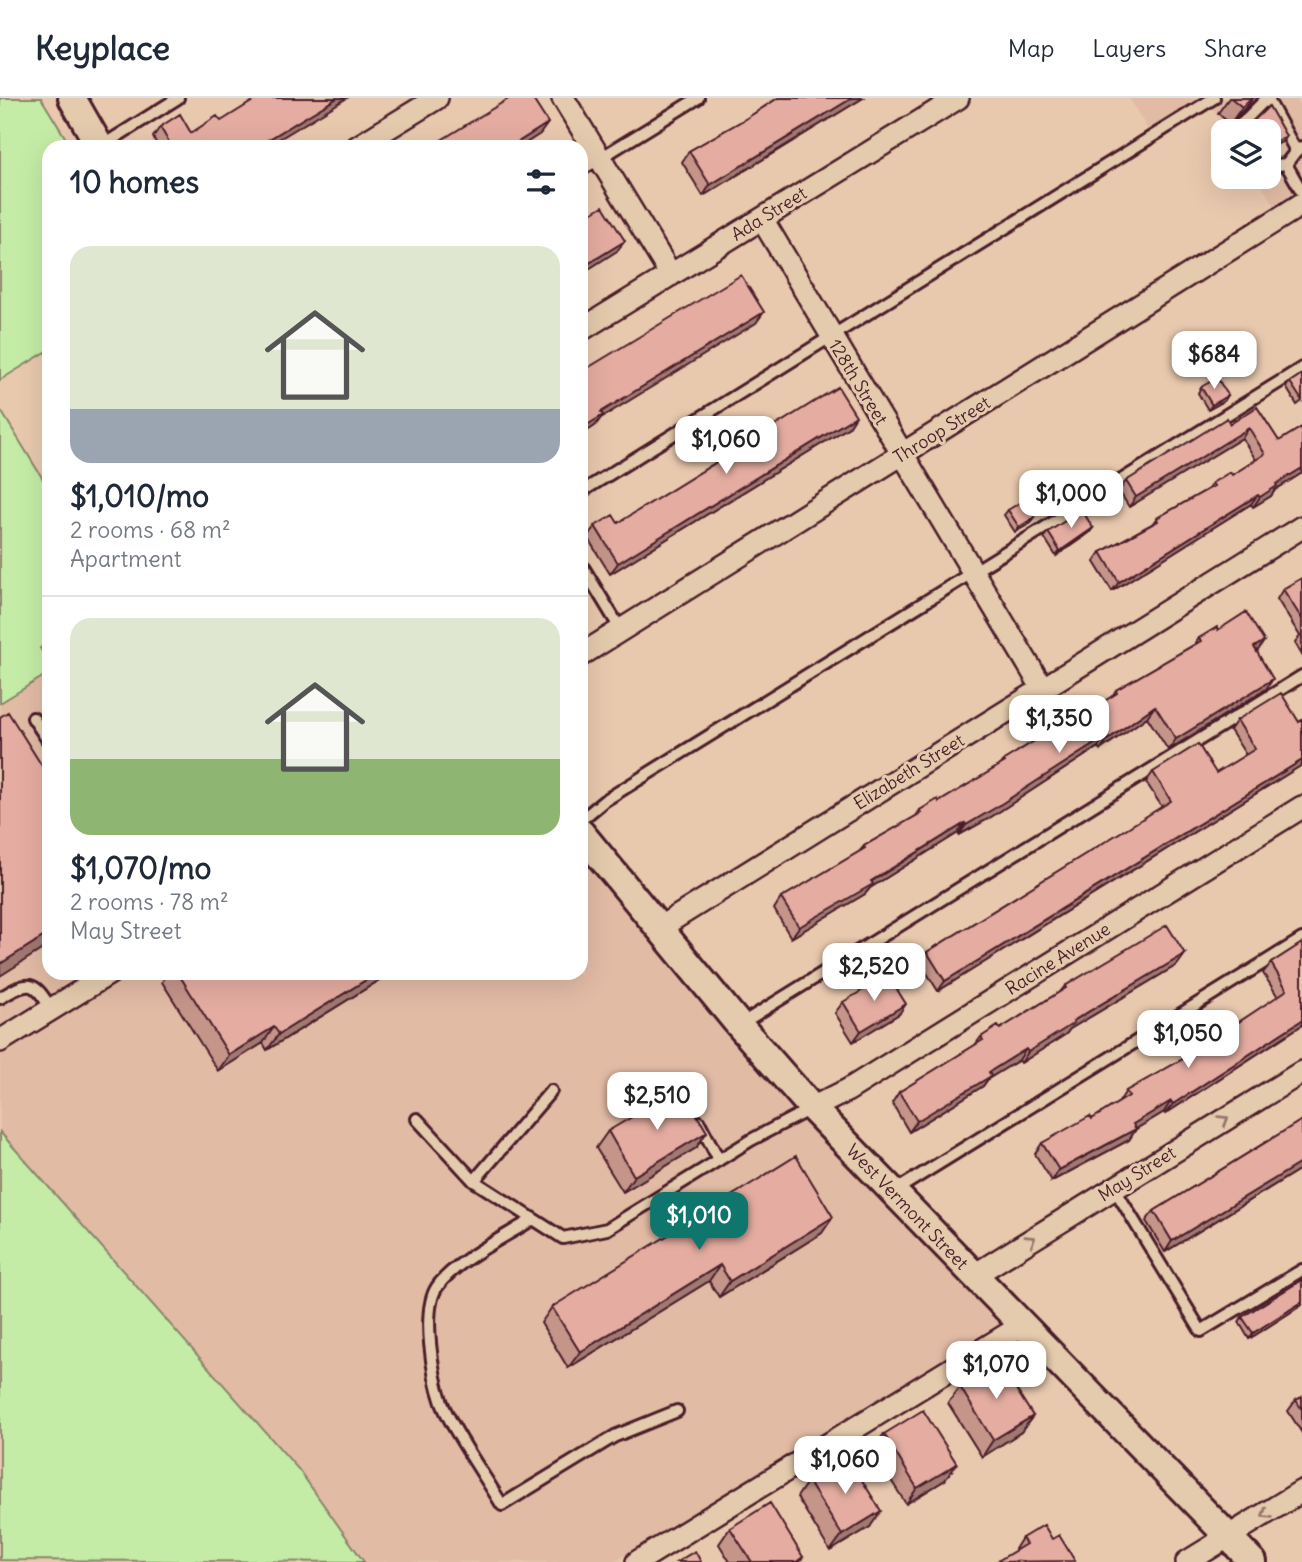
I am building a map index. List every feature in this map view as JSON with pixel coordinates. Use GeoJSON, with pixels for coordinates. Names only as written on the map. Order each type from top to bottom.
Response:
{"type":"FeatureCollection","features":[{"type":"Feature","properties":{"kind":"street"},"geometry":{"type":"LineString","coordinates":[[72,98],[96,140]]}},
{"type":"Feature","properties":{"kind":"street"},"geometry":{"type":"LineString","coordinates":[[368,140],[437,98]]}},
{"type":"Feature","properties":{"kind":"street"},"geometry":{"type":"LineString","coordinates":[[563,98],[671,275]]}},
{"type":"Feature","properties":{"kind":"street","name":"Ada Street"},"geometry":{"type":"LineString","coordinates":[[588,326],[958,98]]}},
{"type":"Feature","properties":{"kind":"street","name":"Throop Street"},"geometry":{"type":"LineString","coordinates":[[588,651],[1302,204]]}},
{"type":"Feature","properties":{"kind":"street","name":"128th Street"},"geometry":{"type":"LineString","coordinates":[[762,219],[1043,689]]}},
{"type":"Feature","properties":{"kind":"street","name":"Elizabeth Street"},"geometry":{"type":"LineString","coordinates":[[659,928],[1302,527]]}},
{"type":"Feature","properties":{"kind":"street","name":"Racine Avenue"},"geometry":{"type":"LineString","coordinates":[[812,1108],[848,1090],[1302,807]]}},
{"type":"Feature","properties":{"kind":"street","name":"West Vermont Street"},"geometry":{"type":"LineString","coordinates":[[588,842],[739,1025],[812,1108],[1253,1562]]}},
{"type":"Feature","properties":{"kind":"street"},"geometry":{"type":"LineString","coordinates":[[0,1041],[99,980]]}},
{"type":"Feature","properties":{"kind":"street","name":"May Street"},"geometry":{"type":"LineString","coordinates":[[973,1276],[1302,1072]]}},
{"type":"Feature","properties":{"kind":"street"},"geometry":{"type":"LineString","coordinates":[[637,1562],[1021,1326]]}},
{"type":"Feature","properties":{"kind":"street"},"geometry":{"type":"LineString","coordinates":[[1188,1562],[1302,1491]]}},
{"type":"Feature","properties":{"kind":"lane"},"geometry":{"type":"LineString","coordinates":[[111,140],[178,98]]}},
{"type":"Feature","properties":{"kind":"lane"},"geometry":{"type":"LineString","coordinates":[[588,166],[698,98]]}},
{"type":"Feature","properties":{"kind":"lane"},"geometry":{"type":"LineString","coordinates":[[588,488],[1214,98]]}},
{"type":"Feature","properties":{"kind":"lane"},"geometry":{"type":"LineString","coordinates":[[1246,119],[1267,98],[1299,149],[1286,164],[1281,165]]}},
{"type":"Feature","properties":{"kind":"lane"},"geometry":{"type":"LineString","coordinates":[[1286,164],[1302,192]]}},
{"type":"Feature","properties":{"kind":"lane"},"geometry":{"type":"LineString","coordinates":[[588,814],[604,801],[1302,368]]}},
{"type":"Feature","properties":{"kind":"lane"},"geometry":{"type":"LineString","coordinates":[[588,576],[621,630]]}},
{"type":"Feature","properties":{"kind":"lane"},"geometry":{"type":"LineString","coordinates":[[739,1025],[1302,676]]}},
{"type":"Feature","properties":{"kind":"lane"},"geometry":{"type":"LineString","coordinates":[[33,718],[42,732]]}},
{"type":"Feature","properties":{"kind":"lane"},"geometry":{"type":"LineString","coordinates":[[892,1192],[1302,939]]}},
{"type":"Feature","properties":{"kind":"lane"},"geometry":{"type":"LineString","coordinates":[[0,998],[17,988],[33,985],[39,988],[51,1009]]}},
{"type":"Feature","properties":{"kind":"lane"},"geometry":{"type":"LineString","coordinates":[[474,1181],[551,1091]]}},
{"type":"Feature","properties":{"kind":"lane"},"geometry":{"type":"LineString","coordinates":[[417,1119],[474,1181],[563,1237],[607,1230],[719,1160],[812,1108]]}},
{"type":"Feature","properties":{"kind":"lane"},"geometry":{"type":"LineString","coordinates":[[692,1109],[719,1160]]}},
{"type":"Feature","properties":{"kind":"lane"},"geometry":{"type":"LineString","coordinates":[[1114,1188],[1201,1331],[1302,1270]]}},
{"type":"Feature","properties":{"kind":"lane"},"geometry":{"type":"LineString","coordinates":[[533,1219],[453,1271],[436,1288],[429,1307],[429,1338],[442,1403],[502,1505],[615,1436],[677,1411]]}},
{"type":"Feature","properties":{"kind":"shaded area"},"geometry":{"type":"Polygon","coordinates":[[[1129,98],[1296,98],[1302,108],[1302,207],[1283,219],[1264,189],[1281,189],[1281,119],[1220,119],[1211,106],[1154,140],[1129,98]]]}},
{"type":"Feature","properties":{"kind":"shaded area"},"geometry":{"type":"Polygon","coordinates":[[[42,677],[42,980],[588,980],[588,839],[736,1019],[1015,1315],[614,1562],[364,1562],[299,1470],[0,1132],[0,703],[42,677]]]}},
{"type":"Feature","properties":{"kind":"green space"},"geometry":{"type":"Polygon","coordinates":[[[0,98],[41,98],[67,140],[42,140],[42,354],[0,380],[0,98]]]}},
{"type":"Feature","properties":{"kind":"green space"},"geometry":{"type":"Polygon","coordinates":[[[0,409],[42,478],[42,677],[0,703],[0,409]]]}},
{"type":"Feature","properties":{"kind":"green space"},"geometry":{"type":"Polygon","coordinates":[[[0,1132],[299,1470],[364,1562],[0,1560],[0,1132]]]}},
{"type":"Feature","properties":{"kind":"building"},"geometry":{"type":"Polygon","coordinates":[[[258,98],[337,98],[268,140],[168,140],[160,127],[180,114],[191,133],[217,116],[221,121],[258,98]]]}},
{"type":"Feature","properties":{"kind":"building"},"geometry":{"type":"Polygon","coordinates":[[[510,98],[532,98],[548,123],[521,140],[441,140],[510,98]]]}},
{"type":"Feature","properties":{"kind":"building"},"geometry":{"type":"Polygon","coordinates":[[[778,98],[852,98],[710,185],[689,151],[778,98]]]}},
{"type":"Feature","properties":{"kind":"building"},"geometry":{"type":"Polygon","coordinates":[[[1231,98],[1251,98],[1242,107],[1231,98]]]}},
{"type":"Feature","properties":{"kind":"building"},"geometry":{"type":"Polygon","coordinates":[[[1269,106],[1276,119],[1255,119],[1269,106]]]}},
{"type":"Feature","properties":{"kind":"building"},"geometry":{"type":"Polygon","coordinates":[[[603,206],[625,241],[588,264],[588,215],[603,206]]]}},
{"type":"Feature","properties":{"kind":"building"},"geometry":{"type":"Polygon","coordinates":[[[741,275],[764,312],[601,412],[603,415],[588,424],[588,368],[741,275]]]}},
{"type":"Feature","properties":{"kind":"building"},"geometry":{"type":"Polygon","coordinates":[[[1302,374],[1302,398],[1301,399],[1290,382],[1302,374]]]}},
{"type":"Feature","properties":{"kind":"building"},"geometry":{"type":"Polygon","coordinates":[[[1217,378],[1228,395],[1212,405],[1201,387],[1217,378]]]}},
{"type":"Feature","properties":{"kind":"building"},"geometry":{"type":"Polygon","coordinates":[[[838,387],[856,416],[618,563],[595,526],[613,515],[618,523],[838,387]]]}},
{"type":"Feature","properties":{"kind":"building"},"geometry":{"type":"Polygon","coordinates":[[[1257,407],[1279,441],[1302,427],[1302,468],[1260,497],[1258,495],[1119,582],[1101,552],[1158,521],[1157,518],[1214,486],[1212,483],[1230,472],[1232,475],[1265,454],[1249,428],[1136,497],[1126,481],[1227,418],[1230,424],[1257,407]]]}},
{"type":"Feature","properties":{"kind":"building"},"geometry":{"type":"Polygon","coordinates":[[[1024,500],[1035,517],[1019,527],[1008,510],[1024,500]]]}},
{"type":"Feature","properties":{"kind":"building"},"geometry":{"type":"Polygon","coordinates":[[[1082,510],[1093,528],[1060,551],[1048,532],[1082,510]]]}},
{"type":"Feature","properties":{"kind":"building"},"geometry":{"type":"Polygon","coordinates":[[[1302,578],[1302,619],[1283,589],[1302,578]]]}},
{"type":"Feature","properties":{"kind":"building"},"geometry":{"type":"Polygon","coordinates":[[[1246,612],[1264,641],[1254,647],[1273,679],[1176,739],[1155,706],[1107,740],[1105,737],[995,808],[966,825],[965,823],[871,881],[873,884],[799,927],[781,898],[921,813],[920,810],[938,799],[939,802],[1005,762],[1004,760],[1077,714],[1079,717],[1117,693],[1116,690],[1201,641],[1199,638],[1217,627],[1218,630],[1246,612]]]}},
{"type":"Feature","properties":{"kind":"building"},"geometry":{"type":"Polygon","coordinates":[[[1281,693],[1299,722],[1302,720],[1302,760],[945,981],[927,952],[1171,801],[1153,772],[1198,744],[1216,773],[1255,749],[1237,720],[1281,693]]]}},
{"type":"Feature","properties":{"kind":"building"},"geometry":{"type":"Polygon","coordinates":[[[8,712],[42,766],[42,937],[0,964],[0,717],[8,712]]]}},
{"type":"Feature","properties":{"kind":"building"},"geometry":{"type":"Polygon","coordinates":[[[1167,925],[1185,954],[1073,1021],[1074,1023],[1028,1052],[1026,1049],[989,1072],[991,1076],[917,1121],[899,1092],[983,1040],[981,1037],[998,1026],[1000,1029],[1066,988],[1065,986],[1167,925]]]}},
{"type":"Feature","properties":{"kind":"building"},"geometry":{"type":"Polygon","coordinates":[[[1302,943],[1302,1020],[1173,1104],[1171,1101],[1133,1124],[1136,1129],[1059,1170],[1042,1143],[1090,1116],[1092,1119],[1129,1096],[1126,1091],[1183,1059],[1287,990],[1271,963],[1302,943]]]}},
{"type":"Feature","properties":{"kind":"building"},"geometry":{"type":"Polygon","coordinates":[[[888,975],[906,1004],[861,1031],[843,1002],[888,975]]]}},
{"type":"Feature","properties":{"kind":"building"},"geometry":{"type":"Polygon","coordinates":[[[182,980],[366,980],[279,1034],[274,1027],[229,1055],[182,980]]]}},
{"type":"Feature","properties":{"kind":"building"},"geometry":{"type":"Polygon","coordinates":[[[681,1088],[707,1132],[634,1176],[608,1131],[681,1088]]]}},
{"type":"Feature","properties":{"kind":"building"},"geometry":{"type":"Polygon","coordinates":[[[1302,1120],[1302,1162],[1172,1241],[1154,1211],[1302,1120]]]}},
{"type":"Feature","properties":{"kind":"building"},"geometry":{"type":"Polygon","coordinates":[[[796,1156],[833,1217],[730,1281],[720,1265],[580,1352],[552,1307],[796,1156]]]}},
{"type":"Feature","properties":{"kind":"building"},"geometry":{"type":"Polygon","coordinates":[[[1302,1280],[1302,1302],[1253,1333],[1242,1317],[1302,1280]]]}},
{"type":"Feature","properties":{"kind":"building"},"geometry":{"type":"Polygon","coordinates":[[[999,1362],[1033,1416],[993,1440],[960,1387],[999,1362]]]}},
{"type":"Feature","properties":{"kind":"building"},"geometry":{"type":"Polygon","coordinates":[[[1302,1397],[1302,1410],[1296,1400],[1302,1397]]]}},
{"type":"Feature","properties":{"kind":"building"},"geometry":{"type":"Polygon","coordinates":[[[923,1410],[957,1464],[917,1488],[884,1434],[923,1410]]]}},
{"type":"Feature","properties":{"kind":"building"},"geometry":{"type":"Polygon","coordinates":[[[847,1456],[881,1511],[842,1535],[808,1481],[847,1456]]]}},
{"type":"Feature","properties":{"kind":"building"},"geometry":{"type":"Polygon","coordinates":[[[770,1503],[803,1557],[796,1562],[752,1562],[730,1528],[770,1503]]]}},
{"type":"Feature","properties":{"kind":"building"},"geometry":{"type":"Polygon","coordinates":[[[1044,1525],[1052,1539],[1059,1535],[1075,1561],[996,1562],[1026,1544],[1022,1538],[1044,1525]]]}},
{"type":"Feature","properties":{"kind":"building"},"geometry":{"type":"Polygon","coordinates":[[[695,1551],[701,1562],[677,1562],[695,1551]]]}}]}
